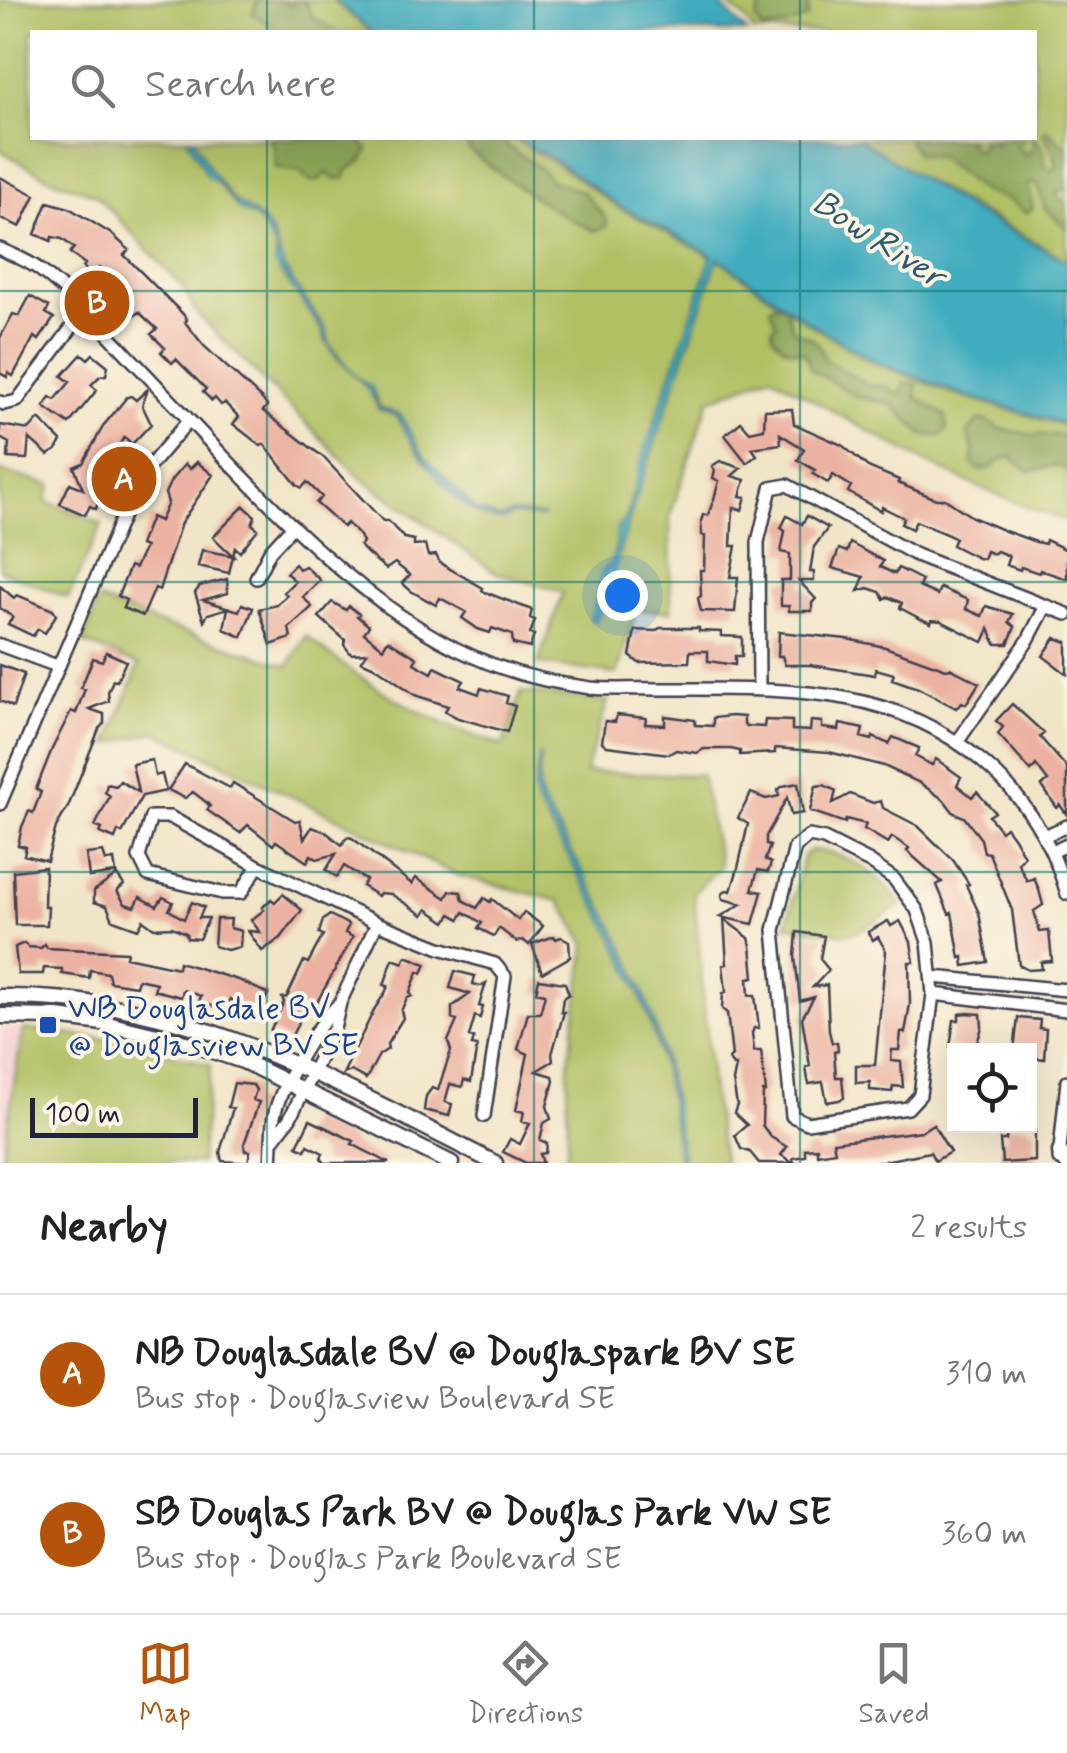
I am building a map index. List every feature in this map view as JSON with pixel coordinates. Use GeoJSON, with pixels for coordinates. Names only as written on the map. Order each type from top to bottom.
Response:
{"type":"FeatureCollection","features":[{"type":"Feature","properties":{"kind":"street"},"geometry":{"type":"LineString","coordinates":[[0,249],[38,268],[293,526],[413,624],[472,656],[528,676],[592,688],[759,690],[846,696],[888,707],[958,740],[996,773],[1044,836],[1067,894]]}},
{"type":"Feature","properties":{"kind":"street"},"geometry":{"type":"LineString","coordinates":[[0,402],[17,400],[84,311]]}},
{"type":"Feature","properties":{"kind":"street"},"geometry":{"type":"LineString","coordinates":[[0,804],[124,513],[131,488],[189,420]]}},
{"type":"Feature","properties":{"kind":"street"},"geometry":{"type":"LineString","coordinates":[[759,690],[758,542],[770,488],[787,485],[916,555],[1067,614]]}},
{"type":"Feature","properties":{"kind":"street"},"geometry":{"type":"LineString","coordinates":[[256,578],[270,551],[293,526]]}},
{"type":"Feature","properties":{"kind":"street"},"geometry":{"type":"LineString","coordinates":[[958,740],[1016,659],[1046,606]]}},
{"type":"Feature","properties":{"kind":"street"},"geometry":{"type":"LineString","coordinates":[[0,644],[58,666]]}},
{"type":"Feature","properties":{"kind":"street"},"geometry":{"type":"LineString","coordinates":[[258,866],[241,893],[222,893],[148,874],[139,858],[151,818],[170,817],[258,866],[377,923],[495,964],[505,976],[484,1116]]}},
{"type":"Feature","properties":{"kind":"street"},"geometry":{"type":"LineString","coordinates":[[1044,836],[1067,826]]}},
{"type":"Feature","properties":{"kind":"street"},"geometry":{"type":"LineString","coordinates":[[809,836],[824,838],[894,879],[917,910],[928,942],[933,977],[920,1095],[908,1108],[807,1122],[792,1116],[774,930],[795,847],[809,836]]}},
{"type":"Feature","properties":{"kind":"street"},"geometry":{"type":"LineString","coordinates":[[1052,852],[1067,844]]}},
{"type":"Feature","properties":{"kind":"street"},"geometry":{"type":"LineString","coordinates":[[271,1163],[273,1120],[334,1029],[340,1003],[377,923]]}},
{"type":"Feature","properties":{"kind":"street"},"geometry":{"type":"LineString","coordinates":[[933,977],[1067,990]]}},
{"type":"Feature","properties":{"kind":"street"},"geometry":{"type":"LineString","coordinates":[[933,994],[1067,1010]]}},
{"type":"Feature","properties":{"kind":"street"},"geometry":{"type":"LineString","coordinates":[[0,997],[58,997],[162,1016],[250,1044],[495,1163]]}},
{"type":"Feature","properties":{"kind":"street"},"geometry":{"type":"LineString","coordinates":[[0,1016],[58,1016],[156,1034],[242,1061],[451,1163]]}},
{"type":"Feature","properties":{"kind":"street"},"geometry":{"type":"LineString","coordinates":[[1062,1160],[1067,1081]]}},
{"type":"Feature","properties":{"kind":"shaded area"},"geometry":{"type":"Polygon","coordinates":[[[0,1029],[23,1029],[0,1163],[0,1029]]]}},
{"type":"Feature","properties":{"kind":"green space"},"geometry":{"type":"Polygon","coordinates":[[[0,0],[333,0],[369,30],[30,30],[30,140],[515,140],[557,164],[617,207],[722,262],[806,322],[872,362],[963,397],[1067,426],[1067,521],[952,475],[771,375],[709,400],[670,516],[671,611],[637,610],[617,674],[538,664],[563,592],[495,572],[361,478],[197,314],[183,287],[96,195],[47,177],[0,150],[0,0]]]}},
{"type":"Feature","properties":{"kind":"green space"},"geometry":{"type":"Polygon","coordinates":[[[258,0],[279,0],[291,6],[296,0],[308,6],[313,18],[335,30],[280,30],[252,14],[258,0]]]}},
{"type":"Feature","properties":{"kind":"green space"},"geometry":{"type":"Polygon","coordinates":[[[723,0],[1067,0],[1067,260],[860,140],[1037,140],[1037,30],[753,30],[723,0]]]}},
{"type":"Feature","properties":{"kind":"green space"},"geometry":{"type":"Polygon","coordinates":[[[763,0],[808,0],[808,17],[763,30],[756,20],[763,0]]]}},
{"type":"Feature","properties":{"kind":"green space"},"geometry":{"type":"Polygon","coordinates":[[[1047,130],[1067,148],[1067,189],[1057,191],[1057,195],[1067,206],[1067,229],[1044,207],[1038,185],[1028,185],[1033,208],[1026,213],[1009,200],[982,191],[938,156],[917,154],[908,140],[968,140],[970,146],[978,150],[982,140],[992,140],[995,145],[999,140],[1022,140],[1016,147],[1027,155],[1033,140],[1037,140],[1045,166],[1053,170],[1056,161],[1043,132],[1047,130]]]}},
{"type":"Feature","properties":{"kind":"green space"},"geometry":{"type":"Polygon","coordinates":[[[270,140],[359,140],[368,150],[362,161],[347,170],[345,178],[336,180],[327,173],[318,181],[309,181],[301,172],[276,168],[270,140]]]}},
{"type":"Feature","properties":{"kind":"green space"},"geometry":{"type":"Polygon","coordinates":[[[467,140],[505,140],[551,181],[582,191],[607,220],[606,227],[595,231],[546,205],[469,150],[467,140]]]}},
{"type":"Feature","properties":{"kind":"green space"},"geometry":{"type":"Polygon","coordinates":[[[777,303],[786,308],[793,330],[816,342],[825,360],[869,385],[888,387],[899,395],[904,383],[917,384],[916,397],[946,416],[947,431],[940,436],[923,435],[892,404],[858,397],[810,369],[806,353],[785,348],[773,336],[772,328],[776,325],[770,308],[777,303]]]}},
{"type":"Feature","properties":{"kind":"green space"},"geometry":{"type":"Polygon","coordinates":[[[986,420],[1001,429],[1033,435],[1066,435],[1067,469],[1053,466],[1030,472],[1011,457],[998,461],[993,468],[978,470],[972,463],[974,450],[967,434],[978,421],[986,420]]]}},
{"type":"Feature","properties":{"kind":"green space"},"geometry":{"type":"Polygon","coordinates":[[[0,471],[51,485],[46,501],[102,524],[68,598],[0,570],[0,471]]]}},
{"type":"Feature","properties":{"kind":"green space"},"geometry":{"type":"Polygon","coordinates":[[[99,600],[288,666],[306,636],[399,701],[449,726],[503,746],[521,692],[608,701],[585,772],[701,775],[720,866],[694,893],[712,1094],[724,1163],[562,1163],[567,1153],[568,1068],[586,944],[560,901],[457,875],[156,732],[108,744],[139,665],[82,642],[99,600]]]}},
{"type":"Feature","properties":{"kind":"green space"},"geometry":{"type":"Polygon","coordinates":[[[811,850],[838,855],[863,867],[902,905],[859,931],[846,934],[786,926],[804,855],[811,850]]]}},
{"type":"Feature","properties":{"kind":"green space"},"geometry":{"type":"Polygon","coordinates":[[[23,1029],[123,1041],[211,1065],[200,1163],[1,1163],[23,1029]]]}},
{"type":"Feature","properties":{"kind":"water"},"geometry":{"type":"Polygon","coordinates":[[[334,0],[716,0],[745,30],[370,30],[334,0]]]}},
{"type":"Feature","properties":{"kind":"water"},"geometry":{"type":"Polygon","coordinates":[[[188,140],[194,140],[232,199],[263,221],[272,233],[284,268],[326,330],[330,346],[355,375],[333,352],[275,264],[277,250],[259,221],[237,208],[217,182],[208,177],[188,140]]]}},
{"type":"Feature","properties":{"kind":"water","name":"Bow River"},"geometry":{"type":"Polygon","coordinates":[[[519,140],[861,140],[971,210],[1067,261],[1067,425],[962,395],[873,361],[807,321],[718,258],[634,504],[604,606],[596,621],[591,619],[603,571],[616,546],[617,529],[626,518],[644,453],[712,255],[618,205],[558,162],[519,140]]]}},
{"type":"Feature","properties":{"kind":"water"},"geometry":{"type":"Polygon","coordinates":[[[358,379],[372,387],[379,407],[400,414],[425,458],[476,510],[499,518],[513,513],[545,516],[515,515],[499,520],[468,508],[439,480],[397,416],[378,409],[358,379]]]}},
{"type":"Feature","properties":{"kind":"water"},"geometry":{"type":"Polygon","coordinates":[[[540,754],[542,802],[616,932],[651,1013],[670,1087],[683,1163],[679,1163],[658,1048],[646,1011],[623,957],[538,805],[534,791],[540,754]]]}},
{"type":"Feature","properties":{"kind":"building"},"geometry":{"type":"Polygon","coordinates":[[[0,177],[35,195],[20,227],[0,218],[0,177]]]}},
{"type":"Feature","properties":{"kind":"building"},"geometry":{"type":"Polygon","coordinates":[[[48,202],[69,208],[113,235],[129,250],[124,255],[183,314],[204,346],[263,400],[267,406],[263,411],[323,457],[383,521],[388,521],[404,538],[414,540],[414,546],[425,545],[428,556],[436,555],[440,563],[483,588],[482,591],[532,610],[530,618],[535,620],[530,648],[513,644],[512,635],[492,628],[490,633],[478,629],[462,618],[466,612],[440,598],[436,605],[411,591],[402,583],[410,575],[395,563],[386,569],[368,554],[360,546],[360,536],[347,523],[343,527],[316,503],[322,497],[307,482],[302,488],[297,485],[264,444],[261,446],[233,424],[239,417],[225,403],[221,405],[215,398],[212,401],[203,392],[206,389],[176,359],[172,363],[161,352],[165,348],[151,334],[157,329],[139,312],[134,316],[113,293],[120,287],[106,272],[99,268],[92,276],[83,267],[85,264],[70,253],[74,248],[62,239],[52,237],[51,241],[35,234],[48,202]]]}},
{"type":"Feature","properties":{"kind":"building"},"geometry":{"type":"Polygon","coordinates":[[[30,296],[49,307],[46,313],[54,318],[39,340],[34,337],[13,376],[8,373],[7,377],[0,373],[0,338],[13,314],[19,316],[30,296]]]}},
{"type":"Feature","properties":{"kind":"building"},"geometry":{"type":"Polygon","coordinates":[[[82,354],[88,359],[93,354],[108,366],[106,375],[91,385],[97,390],[69,424],[44,407],[50,397],[55,400],[70,382],[62,376],[82,354]]]}},
{"type":"Feature","properties":{"kind":"building"},"geometry":{"type":"Polygon","coordinates":[[[148,389],[142,405],[151,424],[132,444],[124,437],[114,454],[119,461],[104,483],[96,509],[90,506],[85,515],[60,504],[70,483],[83,489],[74,467],[83,463],[104,425],[127,397],[136,400],[148,389]]]}},
{"type":"Feature","properties":{"kind":"building"},"geometry":{"type":"Polygon","coordinates":[[[792,409],[794,424],[842,445],[868,467],[899,480],[898,483],[945,499],[972,517],[1005,531],[1045,544],[1046,540],[1067,550],[1067,579],[1006,565],[1009,556],[997,551],[986,551],[983,559],[978,558],[952,545],[955,538],[916,521],[912,529],[901,524],[904,518],[882,507],[881,511],[848,492],[851,486],[833,475],[828,483],[813,474],[815,470],[798,460],[804,449],[780,434],[781,444],[752,448],[757,455],[747,463],[725,435],[741,422],[750,432],[764,429],[765,410],[792,409]]]}},
{"type":"Feature","properties":{"kind":"building"},"geometry":{"type":"Polygon","coordinates":[[[39,419],[61,441],[56,450],[48,455],[29,438],[27,459],[8,458],[9,443],[0,438],[0,425],[29,430],[39,419]]]}},
{"type":"Feature","properties":{"kind":"building"},"geometry":{"type":"Polygon","coordinates":[[[720,461],[741,468],[732,476],[745,480],[740,496],[746,497],[742,510],[733,507],[731,546],[736,546],[730,577],[738,577],[735,612],[701,611],[698,598],[700,570],[704,570],[705,536],[701,521],[703,515],[708,515],[719,481],[713,478],[712,466],[720,461]]]}},
{"type":"Feature","properties":{"kind":"building"},"geometry":{"type":"Polygon","coordinates":[[[197,462],[213,475],[181,523],[159,590],[155,588],[143,616],[123,608],[126,600],[118,596],[130,566],[135,568],[145,547],[140,545],[151,517],[160,521],[172,479],[185,464],[190,469],[197,462]]]}},
{"type":"Feature","properties":{"kind":"building"},"geometry":{"type":"Polygon","coordinates":[[[244,506],[255,516],[252,524],[258,529],[240,552],[235,547],[233,556],[213,537],[244,506]]]}},
{"type":"Feature","properties":{"kind":"building"},"geometry":{"type":"Polygon","coordinates":[[[787,516],[802,524],[807,516],[828,528],[814,547],[810,572],[814,572],[814,581],[799,581],[816,599],[812,611],[789,611],[789,606],[781,606],[781,580],[790,580],[790,554],[781,552],[785,531],[781,528],[787,516]]]}},
{"type":"Feature","properties":{"kind":"building"},"geometry":{"type":"Polygon","coordinates":[[[850,543],[883,561],[880,567],[895,574],[898,568],[922,580],[919,587],[937,595],[940,588],[968,600],[966,609],[982,616],[986,606],[1013,614],[1009,622],[1015,627],[1008,644],[996,644],[989,629],[983,642],[941,621],[921,619],[900,608],[902,603],[884,599],[880,592],[868,588],[858,591],[864,577],[832,568],[839,549],[847,552],[850,543]]]}},
{"type":"Feature","properties":{"kind":"building"},"geometry":{"type":"Polygon","coordinates":[[[202,550],[233,556],[229,573],[198,566],[202,550]]]}},
{"type":"Feature","properties":{"kind":"building"},"geometry":{"type":"Polygon","coordinates":[[[295,564],[299,569],[305,566],[320,580],[303,597],[312,607],[289,628],[291,638],[271,645],[259,609],[277,605],[287,595],[284,592],[295,581],[286,573],[295,564]]]}},
{"type":"Feature","properties":{"kind":"building"},"geometry":{"type":"Polygon","coordinates":[[[227,579],[228,593],[203,600],[239,611],[242,604],[253,608],[242,637],[224,629],[228,608],[208,614],[204,621],[195,593],[200,586],[227,579]]]}},
{"type":"Feature","properties":{"kind":"building"},"geometry":{"type":"Polygon","coordinates":[[[0,586],[14,598],[17,595],[53,610],[56,615],[45,633],[38,629],[33,636],[8,624],[13,617],[0,608],[0,586]]]}},
{"type":"Feature","properties":{"kind":"building"},"geometry":{"type":"Polygon","coordinates":[[[332,602],[346,610],[349,606],[359,614],[369,626],[364,633],[383,648],[388,640],[432,673],[435,667],[464,681],[460,687],[479,694],[481,688],[508,696],[506,703],[515,706],[507,732],[458,718],[445,711],[448,706],[415,695],[361,661],[367,653],[351,654],[345,640],[319,617],[332,602]]]}},
{"type":"Feature","properties":{"kind":"building"},"geometry":{"type":"Polygon","coordinates":[[[699,628],[721,632],[721,636],[742,637],[742,656],[735,656],[735,665],[708,661],[708,651],[690,651],[689,662],[639,663],[630,656],[635,630],[699,628]]]}},
{"type":"Feature","properties":{"kind":"building"},"geometry":{"type":"Polygon","coordinates":[[[779,632],[885,647],[950,668],[979,683],[966,704],[962,702],[956,708],[892,679],[894,674],[876,669],[875,675],[785,665],[782,656],[778,656],[779,632]]]}},
{"type":"Feature","properties":{"kind":"building"},"geometry":{"type":"Polygon","coordinates":[[[1055,638],[1067,642],[1067,674],[1043,656],[1055,638]]]}},
{"type":"Feature","properties":{"kind":"building"},"geometry":{"type":"Polygon","coordinates":[[[106,652],[126,661],[117,681],[113,680],[109,701],[89,709],[104,714],[104,723],[56,827],[47,861],[24,855],[26,847],[18,845],[22,827],[29,811],[33,813],[41,792],[36,789],[52,749],[71,711],[76,713],[93,658],[102,661],[106,652]]]}},
{"type":"Feature","properties":{"kind":"building"},"geometry":{"type":"Polygon","coordinates":[[[0,665],[24,674],[13,707],[0,701],[0,665]]]}},
{"type":"Feature","properties":{"kind":"building"},"geometry":{"type":"Polygon","coordinates":[[[1012,704],[1044,733],[1040,737],[1067,768],[1067,815],[1060,805],[1057,808],[1042,786],[1048,781],[1036,765],[1031,771],[998,734],[1003,727],[996,721],[1012,704]]]}},
{"type":"Feature","properties":{"kind":"building"},"geometry":{"type":"Polygon","coordinates":[[[617,715],[646,718],[645,724],[665,725],[665,716],[713,726],[713,718],[744,717],[747,726],[764,727],[765,720],[792,721],[792,730],[810,731],[811,721],[822,722],[822,728],[839,730],[840,724],[863,729],[861,737],[889,744],[893,737],[919,748],[915,756],[932,765],[936,759],[961,777],[957,785],[972,797],[977,792],[995,812],[989,816],[1001,831],[1006,827],[1014,838],[1024,856],[1018,863],[1027,881],[1034,878],[1039,890],[1043,905],[1034,911],[1040,932],[1049,931],[1052,961],[1041,962],[1042,969],[1028,970],[1019,965],[1012,910],[989,853],[984,852],[981,839],[964,817],[920,783],[884,766],[829,752],[775,748],[775,753],[740,755],[740,751],[731,749],[704,749],[697,753],[676,750],[669,754],[607,746],[602,742],[605,721],[615,722],[617,715]]]}},
{"type":"Feature","properties":{"kind":"building"},"geometry":{"type":"Polygon","coordinates":[[[152,760],[155,776],[162,774],[166,791],[142,796],[115,839],[100,833],[102,829],[95,826],[110,796],[105,792],[107,784],[116,786],[120,781],[138,792],[132,764],[152,760]]]}},
{"type":"Feature","properties":{"kind":"building"},"geometry":{"type":"Polygon","coordinates":[[[185,764],[230,788],[233,783],[295,821],[300,820],[304,839],[312,827],[342,845],[347,837],[352,838],[412,884],[416,878],[446,898],[450,891],[461,892],[463,900],[477,908],[484,898],[490,902],[492,899],[518,920],[524,912],[543,926],[529,945],[523,940],[517,942],[499,928],[494,936],[478,928],[482,923],[464,912],[460,919],[451,914],[446,922],[427,909],[423,915],[391,894],[378,896],[362,886],[366,880],[344,866],[337,877],[326,870],[336,854],[317,859],[311,855],[307,862],[276,841],[273,845],[248,825],[240,833],[207,810],[210,806],[193,792],[185,798],[168,790],[185,764]]]}},
{"type":"Feature","properties":{"kind":"building"},"geometry":{"type":"Polygon","coordinates":[[[798,783],[803,813],[791,815],[787,798],[766,836],[766,845],[770,846],[765,860],[771,863],[768,872],[758,870],[752,890],[762,892],[753,924],[720,917],[741,904],[723,899],[722,895],[731,891],[738,868],[748,824],[738,818],[751,793],[766,799],[779,796],[778,790],[783,786],[798,783]]]}},
{"type":"Feature","properties":{"kind":"building"},"geometry":{"type":"Polygon","coordinates":[[[816,786],[836,791],[833,803],[850,794],[873,803],[881,801],[883,808],[918,826],[953,860],[969,884],[966,885],[979,913],[988,962],[964,966],[952,913],[949,914],[937,885],[942,882],[907,851],[909,848],[892,837],[888,843],[864,829],[866,824],[846,819],[845,823],[810,811],[816,786]]]}},
{"type":"Feature","properties":{"kind":"building"},"geometry":{"type":"Polygon","coordinates":[[[103,852],[106,861],[114,860],[116,873],[89,877],[86,854],[103,852]]]}},
{"type":"Feature","properties":{"kind":"building"},"geometry":{"type":"Polygon","coordinates":[[[45,867],[47,925],[15,925],[13,871],[45,867]]]}},
{"type":"Feature","properties":{"kind":"building"},"geometry":{"type":"Polygon","coordinates":[[[117,875],[124,885],[117,891],[125,904],[135,907],[140,897],[157,906],[163,897],[173,902],[169,910],[184,919],[192,902],[204,907],[199,918],[209,918],[199,939],[187,938],[186,933],[172,927],[154,928],[143,920],[138,929],[113,920],[107,906],[94,902],[94,891],[117,875]]]}},
{"type":"Feature","properties":{"kind":"building"},"geometry":{"type":"Polygon","coordinates":[[[283,894],[302,910],[281,938],[262,951],[248,931],[260,932],[251,920],[271,899],[275,902],[283,894]]]}},
{"type":"Feature","properties":{"kind":"building"},"geometry":{"type":"Polygon","coordinates":[[[330,915],[349,925],[345,933],[353,937],[312,1011],[306,1008],[289,1041],[270,1031],[284,1002],[282,998],[287,997],[304,961],[308,963],[323,935],[319,933],[323,920],[330,915]]]}},
{"type":"Feature","properties":{"kind":"building"},"geometry":{"type":"Polygon","coordinates":[[[216,919],[231,919],[230,928],[241,931],[240,947],[227,950],[214,946],[216,919]]]}},
{"type":"Feature","properties":{"kind":"building"},"geometry":{"type":"Polygon","coordinates":[[[724,919],[749,938],[751,946],[754,977],[748,978],[749,995],[755,995],[759,1028],[752,1033],[754,1051],[761,1051],[766,1092],[762,1125],[771,1137],[787,1147],[781,1155],[793,1163],[759,1163],[750,1152],[741,1149],[735,1135],[747,1125],[734,1113],[736,1066],[729,1059],[732,1056],[727,1013],[722,1009],[726,992],[723,965],[727,964],[724,919]]]}},
{"type":"Feature","properties":{"kind":"building"},"geometry":{"type":"Polygon","coordinates":[[[888,921],[891,926],[900,921],[911,942],[914,962],[909,962],[910,1004],[905,1033],[901,1032],[899,1050],[892,1050],[891,1061],[901,1062],[903,1087],[893,1086],[892,1092],[870,1090],[870,1082],[856,1083],[856,1065],[875,1065],[886,951],[878,937],[873,940],[868,932],[888,921]]]}},
{"type":"Feature","properties":{"kind":"building"},"geometry":{"type":"Polygon","coordinates":[[[797,932],[824,936],[820,959],[829,970],[813,987],[827,985],[829,1031],[838,1051],[834,1052],[836,1077],[842,1077],[844,1098],[839,1100],[827,1102],[823,1082],[809,1084],[808,1080],[806,1067],[810,1066],[802,1018],[814,997],[800,1001],[795,957],[797,932]]]}},
{"type":"Feature","properties":{"kind":"building"},"geometry":{"type":"Polygon","coordinates":[[[554,936],[569,941],[570,957],[542,973],[532,944],[554,936]]]}},
{"type":"Feature","properties":{"kind":"building"},"geometry":{"type":"Polygon","coordinates":[[[24,943],[28,947],[41,948],[45,944],[47,948],[127,952],[126,957],[178,968],[179,962],[241,981],[268,994],[254,1021],[243,1016],[247,1009],[230,999],[226,1010],[199,1002],[201,996],[183,990],[181,997],[154,990],[156,983],[138,979],[136,986],[110,982],[108,973],[90,970],[89,978],[44,968],[43,974],[18,974],[15,947],[24,943]]]}},
{"type":"Feature","properties":{"kind":"building"},"geometry":{"type":"Polygon","coordinates":[[[406,956],[426,964],[422,973],[418,972],[412,996],[401,1011],[403,1018],[387,1044],[388,1049],[379,1055],[366,1079],[351,1071],[343,1074],[385,993],[393,959],[403,963],[406,956]]]}},
{"type":"Feature","properties":{"kind":"building"},"geometry":{"type":"Polygon","coordinates":[[[455,971],[475,976],[473,984],[486,983],[479,1006],[483,1007],[480,1018],[475,1016],[469,1037],[474,1038],[472,1045],[477,1046],[471,1082],[464,1080],[462,1087],[450,1084],[445,1102],[452,1104],[449,1116],[424,1110],[426,1096],[432,1088],[438,1090],[451,1051],[448,1041],[457,1021],[452,1019],[452,1007],[470,994],[450,988],[455,971]]]}},
{"type":"Feature","properties":{"kind":"building"},"geometry":{"type":"Polygon","coordinates":[[[539,979],[565,983],[569,994],[563,998],[564,1012],[553,1061],[536,1071],[553,1076],[554,1081],[547,1106],[551,1119],[544,1123],[540,1140],[547,1143],[546,1153],[540,1154],[543,1163],[526,1163],[503,1152],[510,1139],[520,1144],[530,1123],[522,1121],[524,1112],[516,1110],[528,1054],[518,1049],[528,1013],[540,1013],[545,994],[536,992],[539,979]]]}},
{"type":"Feature","properties":{"kind":"building"},"geometry":{"type":"Polygon","coordinates":[[[959,1014],[981,1014],[977,1043],[951,1043],[954,1020],[959,1020],[959,1014]]]}},
{"type":"Feature","properties":{"kind":"building"},"geometry":{"type":"Polygon","coordinates":[[[1018,1018],[1040,1020],[1039,1028],[1046,1029],[1044,1059],[1037,1058],[1037,1043],[1015,1043],[1018,1018]]]}},
{"type":"Feature","properties":{"kind":"building"},"geometry":{"type":"Polygon","coordinates":[[[234,1083],[253,1085],[253,1100],[259,1102],[244,1144],[245,1151],[250,1151],[248,1163],[222,1161],[220,1152],[233,1108],[228,1107],[234,1083]]]}},
{"type":"Feature","properties":{"kind":"building"},"geometry":{"type":"Polygon","coordinates":[[[310,1120],[389,1163],[325,1163],[323,1153],[308,1145],[305,1150],[297,1146],[310,1120]]]}},
{"type":"Feature","properties":{"kind":"building"},"geometry":{"type":"Polygon","coordinates":[[[933,1124],[950,1152],[935,1161],[930,1152],[874,1163],[794,1163],[793,1158],[805,1156],[805,1149],[817,1148],[817,1154],[835,1151],[833,1142],[922,1131],[933,1124]]]}},
{"type":"Feature","properties":{"kind":"building"},"geometry":{"type":"Polygon","coordinates":[[[1006,1133],[1035,1133],[1035,1161],[1002,1163],[1000,1140],[1006,1140],[1006,1133]]]}},
{"type":"Feature","properties":{"kind":"place","name":"SB Douglas Park BV @ Douglas Park VW SE"},"geometry":{"type":"Point","coordinates":[97,303]}},
{"type":"Feature","properties":{"kind":"place","name":"NB Douglasdale BV @ Douglaspark BV SE"},"geometry":{"type":"Point","coordinates":[124,479]}},
{"type":"Feature","properties":{"kind":"place","name":"WB Douglasdale BV @ Douglasview BV SE"},"geometry":{"type":"Point","coordinates":[48,1025]}}]}
